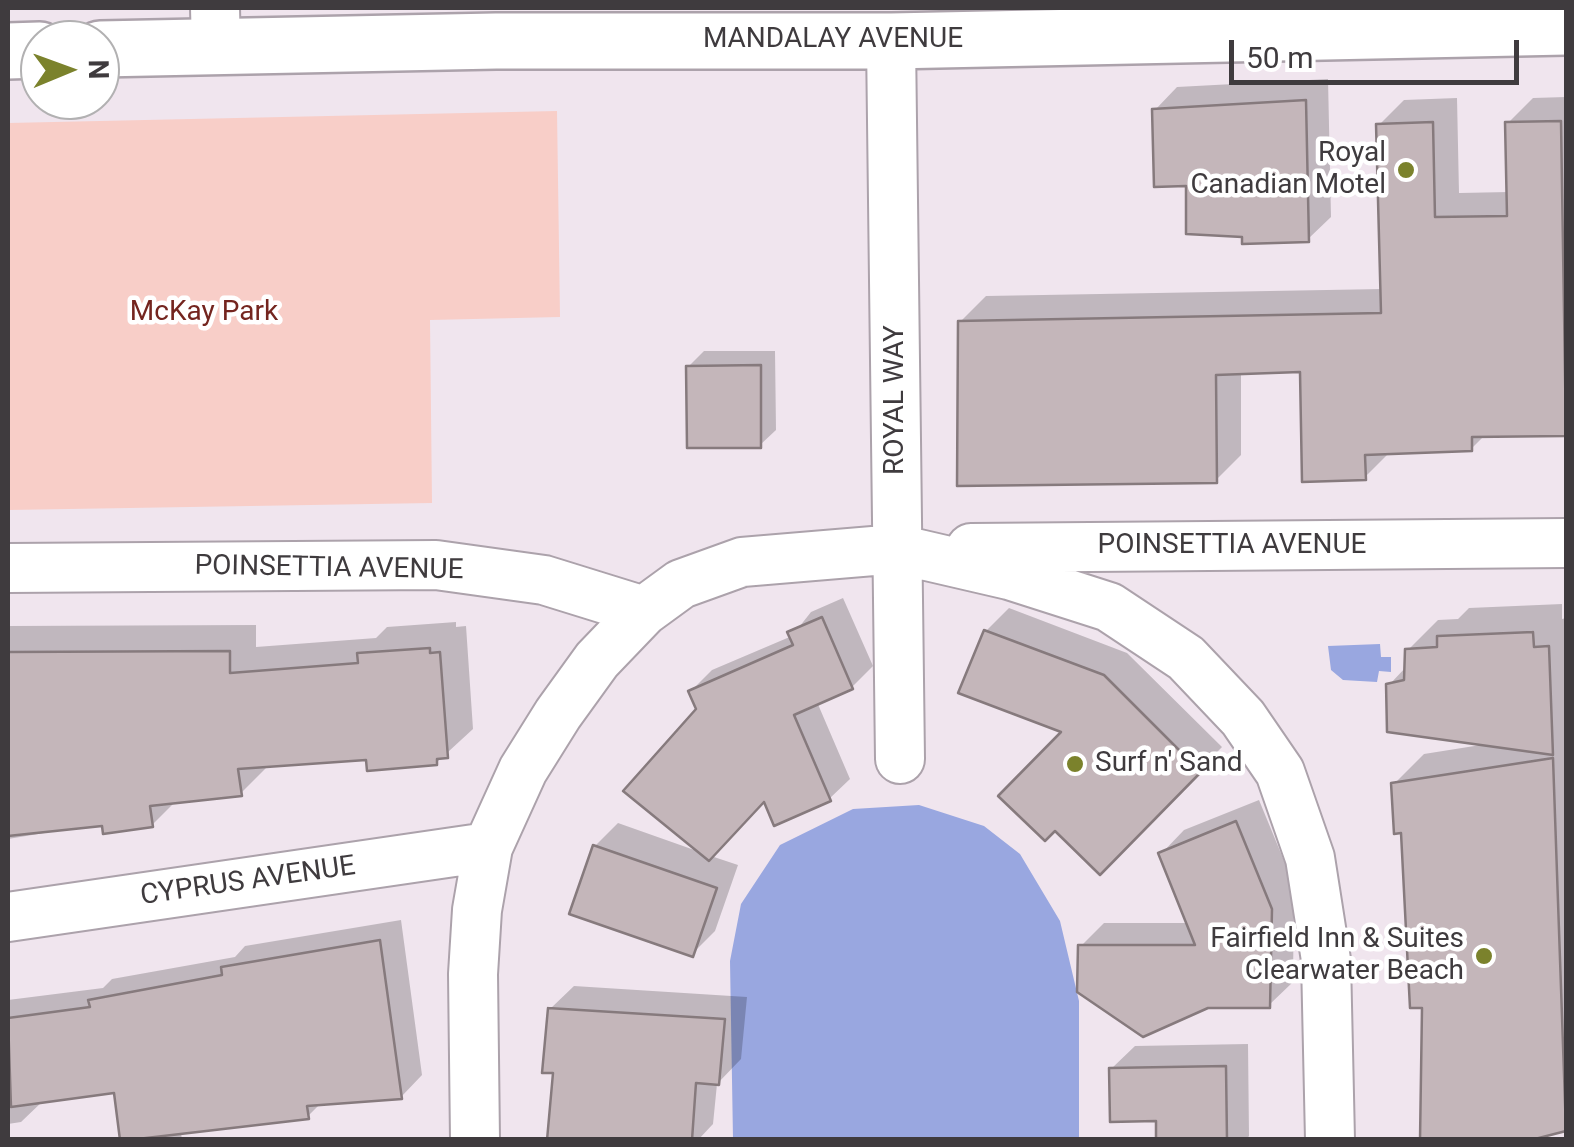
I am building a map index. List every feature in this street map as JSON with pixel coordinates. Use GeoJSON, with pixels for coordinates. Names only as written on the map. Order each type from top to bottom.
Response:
{"type":"FeatureCollection","features":[{"type":"Feature","properties":{"kind":"street","name":"MANDALAY AVENUE"},"geometry":{"type":"LineString","coordinates":[[120,45],[216,28],[586,24],[891,41],[976,23],[1346,20],[1566,28]]}},
{"type":"Feature","properties":{"kind":"street","name":"ROYAL WAY"},"geometry":{"type":"LineString","coordinates":[[891,41],[900,759]]}},
{"type":"Feature","properties":{"kind":"street","name":"POINSETTIA AVENUE"},"geometry":{"type":"LineString","coordinates":[[897,549],[1566,543]]}},
{"type":"Feature","properties":{"kind":"street"},"geometry":{"type":"LineString","coordinates":[[475,1140],[473,974],[477,910],[488,848],[523,770],[558,714],[598,660],[644,611],[681,584],[742,562],[897,549],[1009,574],[1109,607],[1186,658],[1243,718],[1280,772],[1310,858],[1326,960],[1330,1140]]}},
{"type":"Feature","properties":{"kind":"street","name":"POINSETTIA AVENUE"},"geometry":{"type":"LineString","coordinates":[[8,568],[436,565],[544,580],[644,611]]}},
{"type":"Feature","properties":{"kind":"street","name":"CYPRUS AVENUE"},"geometry":{"type":"LineString","coordinates":[[8,917],[488,848]]}},
{"type":"Feature","properties":{"kind":"green space","name":"McKay Park"},"geometry":{"type":"Polygon","coordinates":[[[557,111],[560,317],[430,320],[432,503],[8,510],[8,123],[557,111]]]}},
{"type":"Feature","properties":{"kind":"water"},"geometry":{"type":"Polygon","coordinates":[[[1380,644],[1381,657],[1391,657],[1391,672],[1379,671],[1377,682],[1343,680],[1331,670],[1328,646],[1380,644]]]}},
{"type":"Feature","properties":{"kind":"water"},"geometry":{"type":"Polygon","coordinates":[[[919,805],[984,826],[1020,854],[1060,921],[1079,1001],[1079,1139],[733,1139],[730,961],[741,904],[780,845],[853,809],[919,805]]]}},
{"type":"Feature","properties":{"kind":"building"},"geometry":{"type":"Polygon","coordinates":[[[1306,100],[1309,242],[1242,244],[1242,237],[1186,234],[1186,186],[1154,187],[1152,109],[1306,100]]]}},
{"type":"Feature","properties":{"kind":"building"},"geometry":{"type":"Polygon","coordinates":[[[1561,121],[1566,436],[1472,437],[1472,451],[1365,455],[1366,480],[1302,482],[1300,372],[1216,375],[1217,483],[957,486],[958,321],[1381,313],[1376,124],[1433,122],[1435,217],[1507,216],[1505,122],[1561,121]]]}},
{"type":"Feature","properties":{"kind":"building"},"geometry":{"type":"Polygon","coordinates":[[[761,365],[761,448],[687,448],[686,366],[761,365]]]}},
{"type":"Feature","properties":{"kind":"building"},"geometry":{"type":"Polygon","coordinates":[[[822,617],[853,689],[794,715],[831,801],[774,826],[764,802],[709,861],[623,791],[696,709],[688,691],[793,645],[787,632],[822,617]]]}},
{"type":"Feature","properties":{"kind":"building","name":"Surf n' Sand"},"geometry":{"type":"Polygon","coordinates":[[[984,630],[1104,675],[1201,772],[1100,875],[1055,831],[1045,841],[998,796],[1061,732],[958,693],[984,630]]]}},
{"type":"Feature","properties":{"kind":"building"},"geometry":{"type":"Polygon","coordinates":[[[1533,632],[1534,647],[1549,646],[1553,755],[1387,732],[1386,684],[1404,680],[1405,649],[1437,647],[1437,636],[1533,632]]]}},
{"type":"Feature","properties":{"kind":"building"},"geometry":{"type":"Polygon","coordinates":[[[430,648],[430,653],[440,652],[448,758],[437,759],[437,765],[367,771],[366,760],[238,769],[242,796],[150,806],[153,827],[103,834],[102,826],[8,836],[8,652],[230,651],[230,673],[358,663],[357,653],[430,648]]]}},
{"type":"Feature","properties":{"kind":"building","name":"Fairfield Inn & Suites Clearwater Beach"},"geometry":{"type":"Polygon","coordinates":[[[1553,758],[1566,1131],[1531,1140],[1420,1140],[1422,1008],[1410,1008],[1401,833],[1394,834],[1391,783],[1553,758]]]}},
{"type":"Feature","properties":{"kind":"building"},"geometry":{"type":"Polygon","coordinates":[[[1236,821],[1272,909],[1270,1008],[1208,1008],[1143,1037],[1077,992],[1078,945],[1195,945],[1158,853],[1236,821]]]}},
{"type":"Feature","properties":{"kind":"building"},"geometry":{"type":"Polygon","coordinates":[[[593,845],[717,888],[693,957],[569,914],[593,845]]]}},
{"type":"Feature","properties":{"kind":"building"},"geometry":{"type":"Polygon","coordinates":[[[380,940],[402,1099],[307,1106],[309,1119],[129,1140],[120,1140],[114,1093],[11,1107],[8,1018],[90,1007],[88,1000],[222,975],[221,967],[380,940]]]}},
{"type":"Feature","properties":{"kind":"building"},"geometry":{"type":"Polygon","coordinates":[[[548,1008],[725,1019],[719,1085],[696,1083],[692,1140],[547,1140],[553,1073],[542,1073],[548,1008]]]}},
{"type":"Feature","properties":{"kind":"building"},"geometry":{"type":"Polygon","coordinates":[[[1226,1066],[1227,1140],[1156,1140],[1156,1121],[1110,1122],[1109,1068],[1226,1066]]]}},
{"type":"Feature","properties":{"kind":"place","name":"Royal Canadian Motel"},"geometry":{"type":"Point","coordinates":[1406,170]}},
{"type":"Feature","properties":{"kind":"place","name":"Surf n' Sand"},"geometry":{"type":"Point","coordinates":[1075,764]}},
{"type":"Feature","properties":{"kind":"place","name":"Fairfield Inn & Suites Clearwater Beach"},"geometry":{"type":"Point","coordinates":[1484,956]}}]}
